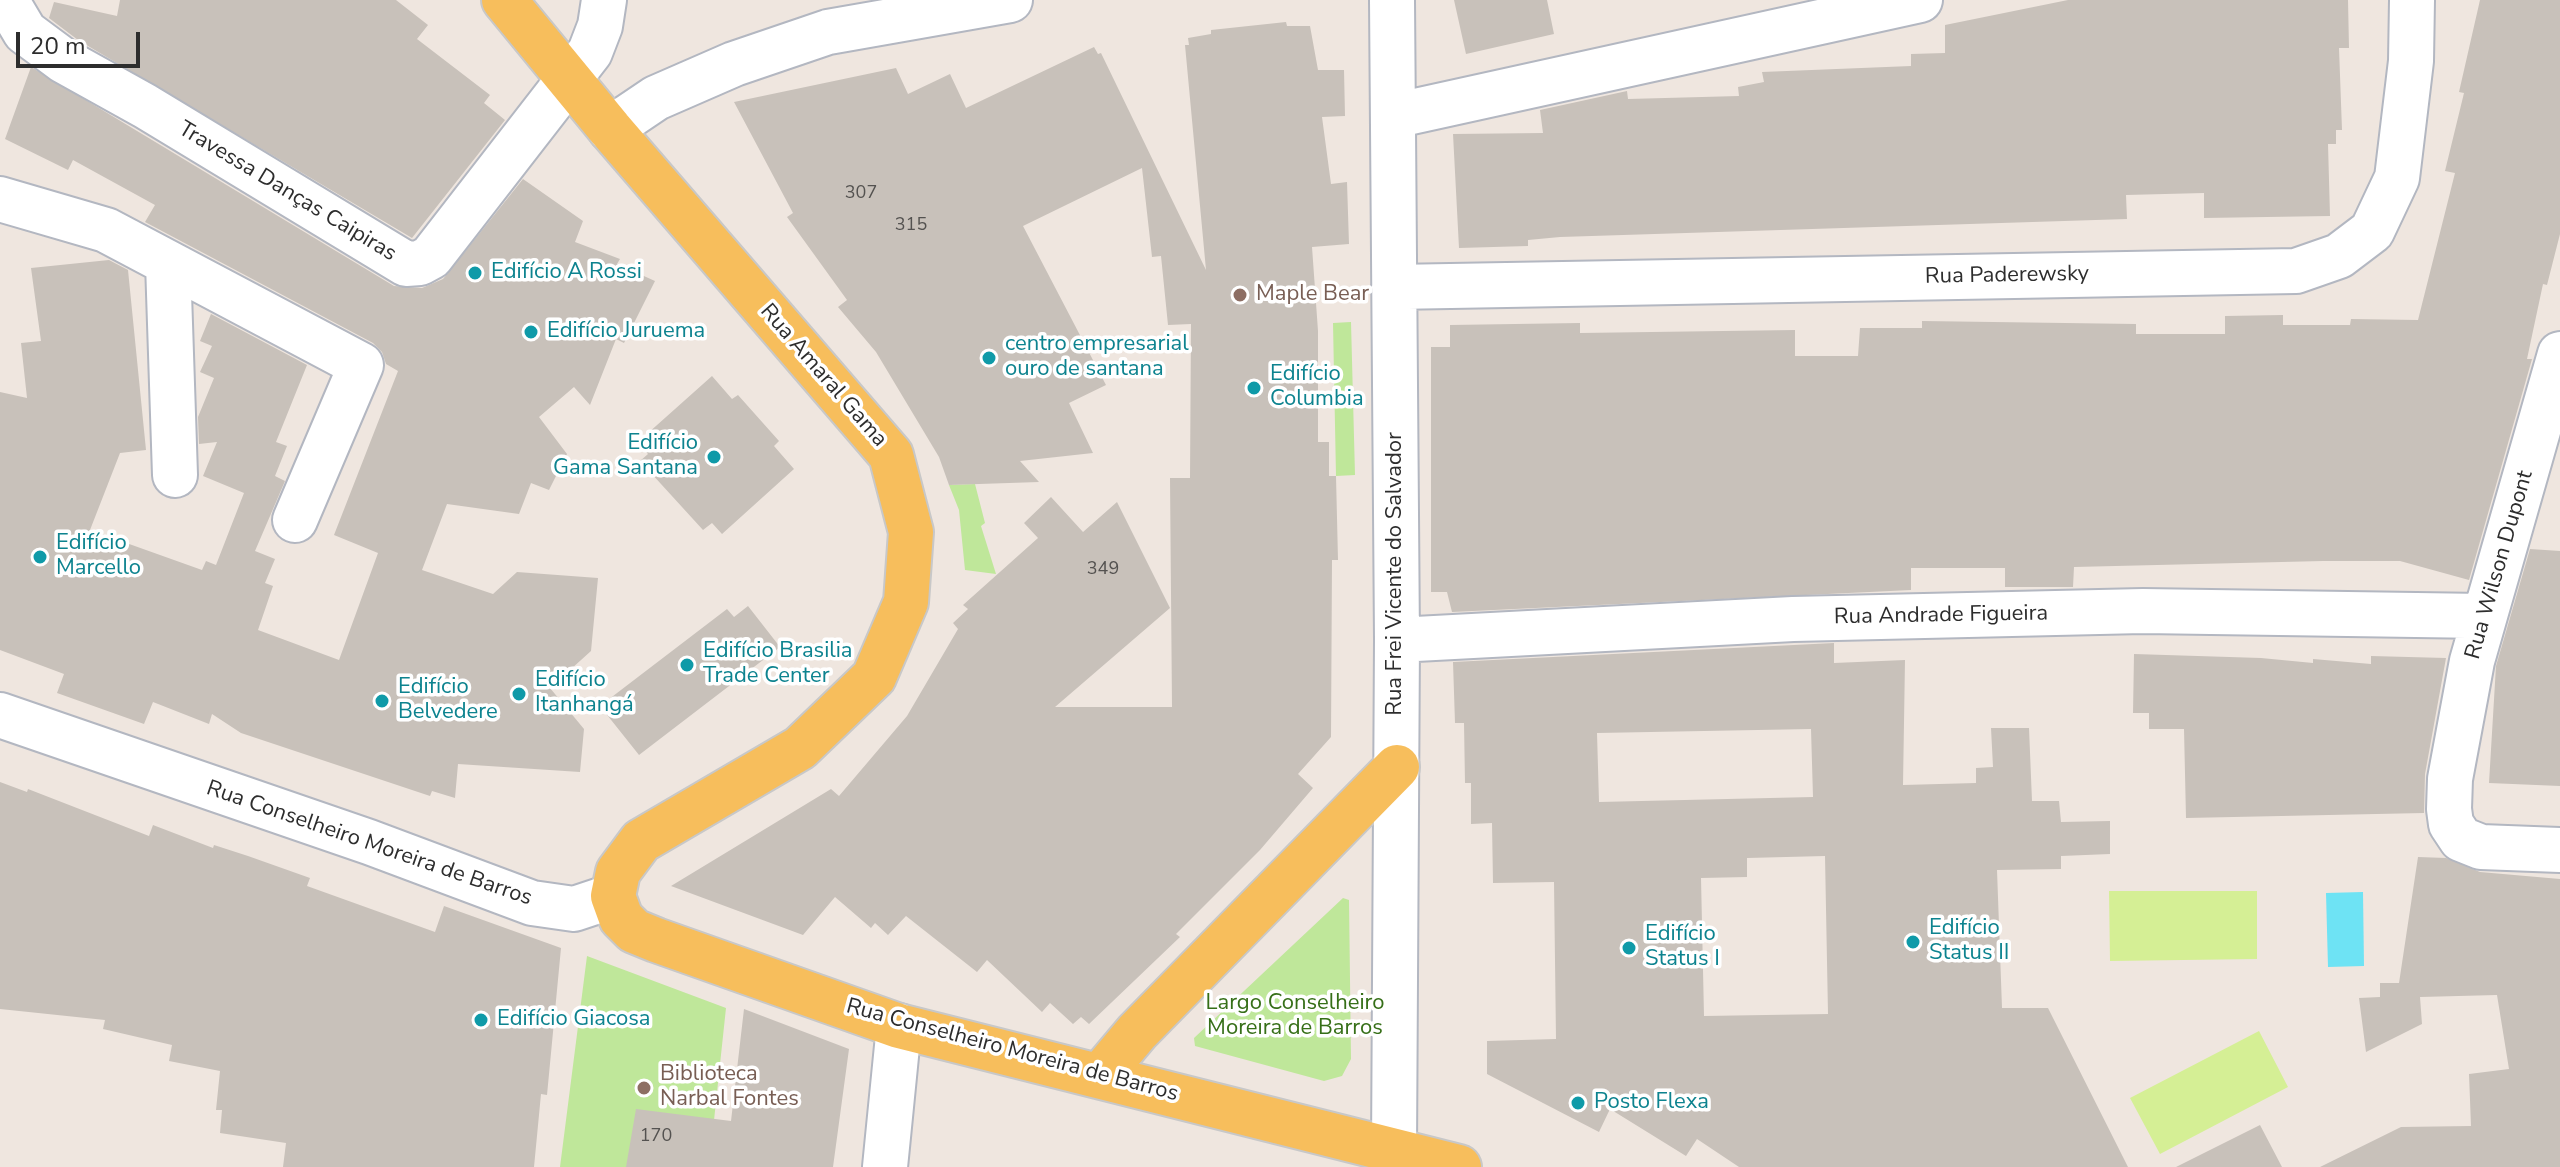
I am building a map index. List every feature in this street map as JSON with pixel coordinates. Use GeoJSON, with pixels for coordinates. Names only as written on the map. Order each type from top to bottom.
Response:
{"type":"FeatureCollection","features":[{"type":"Feature","properties":{"kind":"main road","name":"Rua Amaral Gama"},"geometry":{"type":"LineString","coordinates":[[504,0],[610,129],[891,455],[911,532],[906,602],[874,677],[800,748],[641,841],[618,872],[613,896]]}},
{"type":"Feature","properties":{"kind":"main road"},"geometry":{"type":"LineString","coordinates":[[1100,1076],[1137,1032],[1397,767]]}},
{"type":"Feature","properties":{"kind":"main road","name":"Rua Conselheiro Moreira de Barros"},"geometry":{"type":"LineString","coordinates":[[613,896],[621,918],[634,931],[899,1026],[1459,1167]]}},
{"type":"Feature","properties":{"kind":"street","name":"Travessa Danças Caipiras"},"geometry":{"type":"LineString","coordinates":[[6,0],[25,32],[64,61],[145,106],[406,264],[420,263],[431,257],[590,52],[600,26],[604,0]]}},
{"type":"Feature","properties":{"kind":"street"},"geometry":{"type":"LineString","coordinates":[[610,129],[656,98],[734,64],[828,32],[1010,0]]}},
{"type":"Feature","properties":{"kind":"street","name":"Rua Frei Vicente do Salvador"},"geometry":{"type":"LineString","coordinates":[[1392,0],[1397,640],[1394,1149]]}},
{"type":"Feature","properties":{"kind":"street"},"geometry":{"type":"LineString","coordinates":[[1393,116],[1920,0]]}},
{"type":"Feature","properties":{"kind":"street","name":"Rua Paderewsky"},"geometry":{"type":"LineString","coordinates":[[1394,287],[2296,271],[2339,256],[2372,231],[2397,178],[2411,61],[2412,0]]}},
{"type":"Feature","properties":{"kind":"street"},"geometry":{"type":"LineString","coordinates":[[0,199],[106,230],[361,365],[295,520]]}},
{"type":"Feature","properties":{"kind":"street"},"geometry":{"type":"LineString","coordinates":[[168,263],[175,475]]}},
{"type":"Feature","properties":{"kind":"street","name":"Rua Wilson Dupont"},"geometry":{"type":"LineString","coordinates":[[2560,354],[2472,661],[2450,779],[2451,824],[2461,839],[2481,847],[2560,850]]}},
{"type":"Feature","properties":{"kind":"street","name":"Rua Andrade Figueira"},"geometry":{"type":"LineString","coordinates":[[1397,640],[1793,619],[2064,613],[2484,616]]}},
{"type":"Feature","properties":{"kind":"street","name":"Rua Conselheiro Moreira de Barros"},"geometry":{"type":"LineString","coordinates":[[0,715],[369,842],[532,903],[574,909],[613,896]]}},
{"type":"Feature","properties":{"kind":"street"},"geometry":{"type":"LineString","coordinates":[[885,1167],[899,1026]]}},
{"type":"Feature","properties":{"kind":"green space"},"geometry":{"type":"Polygon","coordinates":[[[1351,322],[1355,475],[1336,476],[1333,323],[1351,322]]]}},
{"type":"Feature","properties":{"kind":"green space"},"geometry":{"type":"Polygon","coordinates":[[[975,484],[985,523],[981,526],[996,574],[965,570],[959,510],[949,485],[975,484]]]}},
{"type":"Feature","properties":{"kind":"green space"},"geometry":{"type":"Polygon","coordinates":[[[2109,891],[2257,891],[2257,959],[2110,961],[2109,891]]]}},
{"type":"Feature","properties":{"kind":"green space","name":"Largo Conselheiro Moreira de Barros"},"geometry":{"type":"Polygon","coordinates":[[[1343,898],[1349,900],[1351,1059],[1342,1076],[1324,1081],[1195,1046],[1194,1038],[1343,898]]]}},
{"type":"Feature","properties":{"kind":"green space","name":"Biblioteca Narbal Fontes"},"geometry":{"type":"Polygon","coordinates":[[[587,956],[726,1008],[709,1167],[560,1167],[587,956]]]}},
{"type":"Feature","properties":{"kind":"green space"},"geometry":{"type":"Polygon","coordinates":[[[2259,1031],[2288,1087],[2160,1154],[2130,1098],[2259,1031]]]}},
{"type":"Feature","properties":{"kind":"water"},"geometry":{"type":"Polygon","coordinates":[[[2363,892],[2364,966],[2328,967],[2326,893],[2363,892]]]}},
{"type":"Feature","properties":{"kind":"building"},"geometry":{"type":"Polygon","coordinates":[[[120,0],[396,0],[428,25],[417,39],[490,95],[484,103],[505,120],[412,238],[78,40],[49,18],[54,2],[117,16],[120,0]]]}},
{"type":"Feature","properties":{"kind":"building"},"geometry":{"type":"Polygon","coordinates":[[[1454,0],[1547,0],[1554,34],[1466,54],[1454,0]]]}},
{"type":"Feature","properties":{"kind":"building"},"geometry":{"type":"Polygon","coordinates":[[[2068,0],[2348,0],[2349,48],[2339,48],[2342,130],[2336,130],[2336,144],[2328,144],[2330,216],[2204,218],[2204,193],[2126,195],[2127,219],[1560,237],[1528,240],[1528,246],[1459,248],[1453,134],[1543,133],[1540,110],[1627,91],[1628,99],[1739,96],[1738,87],[1764,82],[1762,72],[1911,66],[1911,54],[1945,53],[1945,25],[2068,0]]]}},
{"type":"Feature","properties":{"kind":"building"},"geometry":{"type":"Polygon","coordinates":[[[2480,0],[2560,0],[2560,234],[2547,285],[2543,284],[2527,359],[2532,359],[2469,580],[2400,561],[2323,561],[2074,567],[2073,587],[2005,587],[2005,568],[1911,568],[1911,590],[1452,612],[1447,592],[1431,592],[1431,347],[1450,347],[1450,325],[1580,323],[1580,333],[1795,330],[1795,356],[1858,356],[1860,328],[1922,328],[1922,321],[2136,324],[2136,334],[2225,334],[2225,316],[2283,315],[2283,325],[2350,325],[2351,319],[2418,320],[2455,173],[2445,171],[2464,93],[2459,92],[2480,0]]]}},
{"type":"Feature","properties":{"kind":"building"},"geometry":{"type":"Polygon","coordinates":[[[1286,22],[1287,26],[1310,26],[1318,70],[1344,70],[1345,116],[1322,117],[1331,184],[1347,182],[1349,244],[1312,247],[1318,331],[1318,442],[1329,442],[1329,476],[1336,476],[1338,560],[1332,560],[1331,737],[1298,774],[1313,788],[1260,850],[1176,934],[1180,937],[1089,1024],[1081,1017],[1073,1024],[1050,1003],[1042,1012],[987,960],[977,972],[906,916],[888,935],[875,923],[871,928],[835,897],[803,935],[671,886],[831,789],[839,796],[907,716],[958,629],[953,623],[968,609],[963,605],[1038,538],[1024,523],[1051,497],[1083,532],[1117,502],[1170,608],[1055,707],[1172,707],[1170,478],[1190,478],[1191,324],[1168,325],[1161,256],[1152,257],[1142,168],[1023,226],[1106,385],[1069,403],[1093,453],[1020,461],[1039,482],[949,485],[939,457],[876,352],[838,307],[847,300],[787,217],[793,213],[734,102],[896,68],[908,94],[950,74],[966,108],[1094,47],[1098,54],[1101,53],[1206,270],[1185,45],[1189,45],[1188,38],[1211,34],[1211,30],[1286,22]]]}},
{"type":"Feature","properties":{"kind":"building"},"geometry":{"type":"Polygon","coordinates":[[[31,67],[394,286],[422,288],[443,279],[523,179],[583,221],[575,242],[620,259],[617,264],[655,281],[624,343],[616,339],[590,405],[574,387],[539,417],[567,454],[549,490],[531,483],[519,514],[447,504],[422,570],[493,594],[517,572],[598,578],[591,651],[550,688],[584,729],[580,772],[458,764],[455,798],[432,791],[430,796],[241,733],[212,714],[209,724],[153,702],[144,724],[57,693],[64,674],[0,650],[0,392],[27,398],[21,343],[41,341],[31,268],[109,260],[128,270],[146,450],[120,453],[90,530],[202,570],[206,561],[216,565],[244,493],[203,476],[217,442],[199,444],[198,417],[214,378],[200,372],[212,346],[200,341],[211,314],[307,365],[276,442],[287,446],[275,476],[285,481],[255,551],[275,559],[265,583],[273,586],[258,630],[339,660],[378,553],[334,535],[398,371],[386,364],[382,352],[373,343],[145,222],[155,205],[73,160],[68,170],[5,139],[31,67]]]}},
{"type":"Feature","properties":{"kind":"building","name":"Edifício Gama Santana"},"geometry":{"type":"Polygon","coordinates":[[[712,376],[732,399],[738,395],[779,441],[774,446],[794,469],[722,534],[712,523],[703,530],[640,461],[648,454],[638,442],[712,376]]]}},
{"type":"Feature","properties":{"kind":"building"},"geometry":{"type":"Polygon","coordinates":[[[2530,549],[2560,551],[2560,786],[2489,783],[2496,666],[2530,549]]]}},
{"type":"Feature","properties":{"kind":"building","name":"Edifício Brasilia Trade Center"},"geometry":{"type":"Polygon","coordinates":[[[748,606],[780,647],[639,755],[600,706],[727,609],[734,617],[748,606]]]}},
{"type":"Feature","properties":{"kind":"building"},"geometry":{"type":"Polygon","coordinates":[[[1834,643],[1834,663],[1905,660],[1903,785],[1976,783],[1976,768],[1993,767],[1991,728],[2029,728],[2032,801],[2059,801],[2061,822],[2110,821],[2110,854],[2061,856],[2061,869],[1997,870],[2002,1008],[2048,1008],[2128,1167],[1739,1167],[1697,1139],[1686,1156],[1610,1109],[1599,1132],[1487,1074],[1487,1041],[1556,1039],[1554,882],[1493,883],[1492,823],[1471,824],[1471,783],[1465,783],[1464,723],[1455,723],[1453,662],[1834,643]],[[1811,729],[1597,733],[1599,802],[1813,797],[1811,729]],[[1825,856],[1747,858],[1747,877],[1701,878],[1704,1016],[1828,1014],[1825,856]]]}},
{"type":"Feature","properties":{"kind":"building"},"geometry":{"type":"Polygon","coordinates":[[[2134,654],[2313,663],[2313,659],[2371,664],[2371,656],[2446,658],[2425,774],[2424,813],[2186,818],[2184,729],[2149,729],[2149,713],[2133,713],[2134,654]]]}},
{"type":"Feature","properties":{"kind":"building"},"geometry":{"type":"Polygon","coordinates":[[[0,782],[27,792],[28,789],[149,836],[153,825],[213,848],[214,845],[248,856],[310,878],[307,886],[435,932],[444,906],[561,948],[547,1095],[541,1094],[534,1167],[283,1167],[286,1143],[220,1133],[222,1110],[216,1110],[220,1071],[169,1061],[172,1045],[103,1029],[105,1020],[0,1009],[0,782]]]}},
{"type":"Feature","properties":{"kind":"building"},"geometry":{"type":"Polygon","coordinates":[[[2418,857],[2446,858],[2480,872],[2560,879],[2560,1167],[2320,1167],[2401,1127],[2471,1126],[2469,1074],[2509,1069],[2497,995],[2420,997],[2422,1024],[2366,1052],[2359,998],[2380,997],[2380,983],[2399,983],[2418,857]]]}},
{"type":"Feature","properties":{"kind":"building"},"geometry":{"type":"Polygon","coordinates":[[[744,1009],[849,1049],[833,1167],[626,1167],[636,1109],[731,1121],[744,1009]]]}},
{"type":"Feature","properties":{"kind":"building"},"geometry":{"type":"Polygon","coordinates":[[[2260,1125],[2282,1167],[2176,1167],[2260,1125]]]}},
{"type":"Feature","properties":{"kind":"place","name":"Edifício A Rossi"},"geometry":{"type":"Point","coordinates":[475,273]}},
{"type":"Feature","properties":{"kind":"place","name":"Maple Bear"},"geometry":{"type":"Point","coordinates":[1240,295]}},
{"type":"Feature","properties":{"kind":"place","name":"Edifício Juruema"},"geometry":{"type":"Point","coordinates":[531,332]}},
{"type":"Feature","properties":{"kind":"place","name":"centro empresarial ouro de santana"},"geometry":{"type":"Point","coordinates":[989,358]}},
{"type":"Feature","properties":{"kind":"place","name":"Edifício Columbia"},"geometry":{"type":"Point","coordinates":[1254,388]}},
{"type":"Feature","properties":{"kind":"place","name":"Edifício Gama Santana"},"geometry":{"type":"Point","coordinates":[714,457]}},
{"type":"Feature","properties":{"kind":"place","name":"Edifício Marcello"},"geometry":{"type":"Point","coordinates":[40,557]}},
{"type":"Feature","properties":{"kind":"place","name":"Edifício Brasilia Trade Center"},"geometry":{"type":"Point","coordinates":[687,665]}},
{"type":"Feature","properties":{"kind":"place","name":"Edifício Itanhangá"},"geometry":{"type":"Point","coordinates":[519,694]}},
{"type":"Feature","properties":{"kind":"place","name":"Edifício Belvedere"},"geometry":{"type":"Point","coordinates":[382,701]}},
{"type":"Feature","properties":{"kind":"place","name":"Edifício Status II"},"geometry":{"type":"Point","coordinates":[1913,942]}},
{"type":"Feature","properties":{"kind":"place","name":"Edifício Status I"},"geometry":{"type":"Point","coordinates":[1629,948]}},
{"type":"Feature","properties":{"kind":"place","name":"Edifício Giacosa"},"geometry":{"type":"Point","coordinates":[481,1020]}},
{"type":"Feature","properties":{"kind":"place","name":"Biblioteca Narbal Fontes"},"geometry":{"type":"Point","coordinates":[644,1088]}},
{"type":"Feature","properties":{"kind":"place","name":"Posto Flexa"},"geometry":{"type":"Point","coordinates":[1578,1103]}}]}
